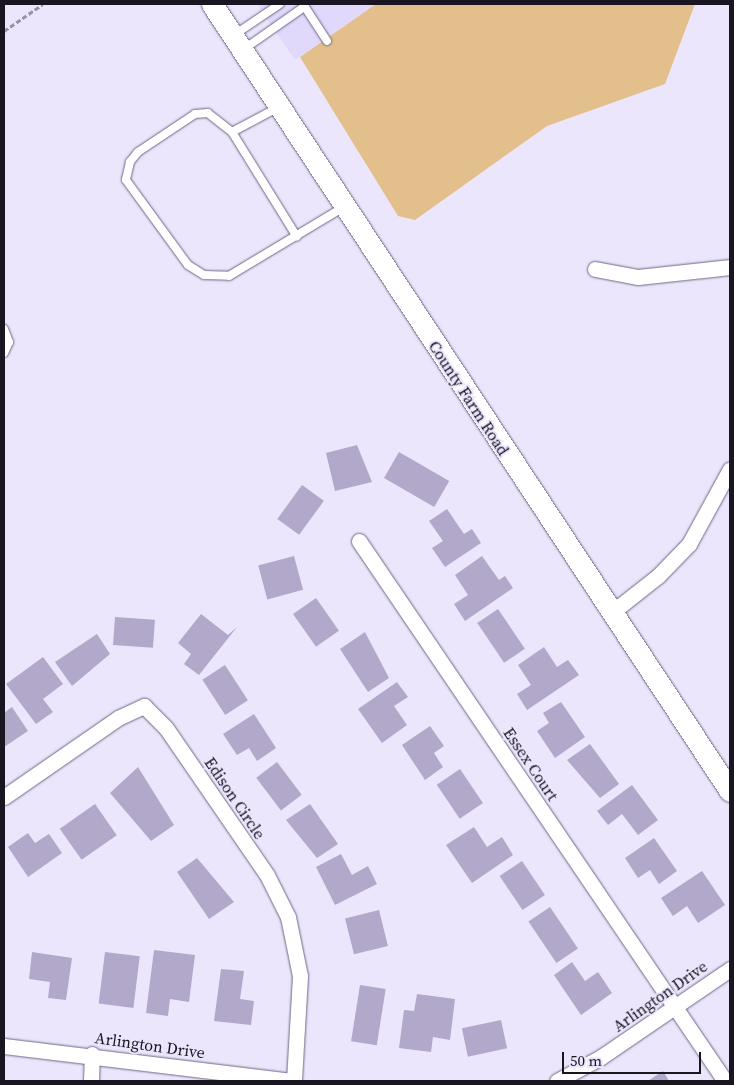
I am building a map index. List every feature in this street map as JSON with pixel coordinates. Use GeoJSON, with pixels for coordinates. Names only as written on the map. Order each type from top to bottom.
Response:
{"type":"FeatureCollection","features":[{"type":"Feature","properties":{"kind":"main road","name":"County Farm Road"},"geometry":{"type":"LineString","coordinates":[[212,4],[611,613],[730,791]]}},
{"type":"Feature","properties":{"kind":"street"},"geometry":{"type":"LineString","coordinates":[[595,269],[638,277],[730,267]]}},
{"type":"Feature","properties":{"kind":"street"},"geometry":{"type":"LineString","coordinates":[[611,613],[658,576],[689,544],[730,469]]}},
{"type":"Feature","properties":{"kind":"street","name":"Essex Court"},"geometry":{"type":"LineString","coordinates":[[359,542],[725,1081]]}},
{"type":"Feature","properties":{"kind":"street","name":"Edison Circle"},"geometry":{"type":"LineString","coordinates":[[4,797],[118,718],[144,706],[166,728],[267,875],[288,917],[300,976],[293,1081]]}},
{"type":"Feature","properties":{"kind":"street","name":"Arlington Drive"},"geometry":{"type":"LineString","coordinates":[[557,1081],[730,969]]}},
{"type":"Feature","properties":{"kind":"street","name":"Arlington Drive"},"geometry":{"type":"LineString","coordinates":[[4,1046],[92,1054],[293,1081]]}},
{"type":"Feature","properties":{"kind":"street"},"geometry":{"type":"LineString","coordinates":[[91,1081],[92,1054]]}},
{"type":"Feature","properties":{"kind":"lane"},"geometry":{"type":"LineString","coordinates":[[238,42],[280,4]]}},
{"type":"Feature","properties":{"kind":"lane"},"geometry":{"type":"LineString","coordinates":[[238,42],[304,5],[327,41]]}},
{"type":"Feature","properties":{"kind":"lane"},"geometry":{"type":"LineString","coordinates":[[232,132],[279,107]]}},
{"type":"Feature","properties":{"kind":"lane"},"geometry":{"type":"LineString","coordinates":[[297,237],[232,132],[208,113],[194,114],[138,152],[130,162],[126,180],[188,265],[204,275],[229,276],[297,237],[344,207]]}},
{"type":"Feature","properties":{"kind":"lane"},"geometry":{"type":"LineString","coordinates":[[4,329],[9,342],[4,352]]}},
{"type":"Feature","properties":{"kind":"path"},"geometry":{"type":"LineString","coordinates":[[4,31],[43,4]]}},
{"type":"Feature","properties":{"kind":"shaded area"},"geometry":{"type":"Polygon","coordinates":[[[257,4],[376,4],[295,60],[257,4]]]}},
{"type":"Feature","properties":{"kind":"shaded area"},"geometry":{"type":"Polygon","coordinates":[[[376,4],[695,4],[665,84],[547,126],[415,220],[398,216],[300,57],[376,4]]]}},
{"type":"Feature","properties":{"kind":"building"},"geometry":{"type":"Polygon","coordinates":[[[357,445],[372,482],[335,491],[326,453],[357,445]]]}},
{"type":"Feature","properties":{"kind":"building"},"geometry":{"type":"Polygon","coordinates":[[[399,452],[449,481],[434,507],[384,478],[399,452]]]}},
{"type":"Feature","properties":{"kind":"building"},"geometry":{"type":"Polygon","coordinates":[[[302,485],[324,501],[299,535],[277,519],[302,485]]]}},
{"type":"Feature","properties":{"kind":"building"},"geometry":{"type":"Polygon","coordinates":[[[447,509],[464,534],[472,529],[481,543],[445,567],[432,548],[443,541],[429,521],[447,509]]]}},
{"type":"Feature","properties":{"kind":"building"},"geometry":{"type":"Polygon","coordinates":[[[294,556],[303,590],[267,599],[258,566],[294,556]]]}},
{"type":"Feature","properties":{"kind":"building"},"geometry":{"type":"Polygon","coordinates":[[[482,556],[499,580],[505,576],[513,588],[465,621],[454,604],[468,595],[455,575],[482,556]]]}},
{"type":"Feature","properties":{"kind":"building"},"geometry":{"type":"Polygon","coordinates":[[[316,598],[339,631],[316,647],[293,614],[316,598]]]}},
{"type":"Feature","properties":{"kind":"building"},"geometry":{"type":"Polygon","coordinates":[[[498,609],[525,649],[504,663],[477,623],[498,609]]]}},
{"type":"Feature","properties":{"kind":"building"},"geometry":{"type":"Polygon","coordinates":[[[201,614],[228,635],[237,627],[199,675],[184,664],[191,654],[178,643],[201,614]]]}},
{"type":"Feature","properties":{"kind":"building"},"geometry":{"type":"Polygon","coordinates":[[[115,617],[155,620],[153,648],[113,645],[115,617]]]}},
{"type":"Feature","properties":{"kind":"building"},"geometry":{"type":"Polygon","coordinates":[[[365,632],[389,678],[368,692],[340,649],[365,632]]]}},
{"type":"Feature","properties":{"kind":"building"},"geometry":{"type":"Polygon","coordinates":[[[97,634],[110,654],[72,686],[55,662],[97,634]]]}},
{"type":"Feature","properties":{"kind":"building"},"geometry":{"type":"Polygon","coordinates":[[[544,647],[557,667],[568,660],[579,675],[527,710],[517,694],[531,685],[518,665],[544,647]]]}},
{"type":"Feature","properties":{"kind":"building"},"geometry":{"type":"Polygon","coordinates":[[[43,657],[63,684],[43,699],[53,712],[36,724],[6,684],[43,657]]]}},
{"type":"Feature","properties":{"kind":"building"},"geometry":{"type":"Polygon","coordinates":[[[225,665],[248,700],[225,715],[202,680],[225,665]]]}},
{"type":"Feature","properties":{"kind":"building"},"geometry":{"type":"Polygon","coordinates":[[[397,682],[408,697],[394,706],[407,725],[382,743],[358,709],[397,682]]]}},
{"type":"Feature","properties":{"kind":"building"},"geometry":{"type":"Polygon","coordinates":[[[561,702],[585,737],[555,758],[537,731],[549,723],[543,713],[561,702]]]}},
{"type":"Feature","properties":{"kind":"building"},"geometry":{"type":"Polygon","coordinates":[[[12,707],[28,731],[4,747],[4,713],[12,707]]]}},
{"type":"Feature","properties":{"kind":"building"},"geometry":{"type":"Polygon","coordinates":[[[254,714],[276,748],[257,761],[249,748],[237,755],[223,734],[254,714]]]}},
{"type":"Feature","properties":{"kind":"building"},"geometry":{"type":"Polygon","coordinates":[[[430,726],[444,746],[434,753],[443,767],[425,780],[402,745],[430,726]]]}},
{"type":"Feature","properties":{"kind":"building"},"geometry":{"type":"Polygon","coordinates":[[[590,744],[619,784],[600,798],[567,760],[590,744]]]}},
{"type":"Feature","properties":{"kind":"building"},"geometry":{"type":"Polygon","coordinates":[[[277,762],[302,795],[281,810],[256,778],[277,762]]]}},
{"type":"Feature","properties":{"kind":"building"},"geometry":{"type":"Polygon","coordinates":[[[138,767],[174,825],[151,841],[110,793],[138,767]]]}},
{"type":"Feature","properties":{"kind":"building"},"geometry":{"type":"Polygon","coordinates":[[[460,769],[483,803],[460,819],[437,785],[460,769]]]}},
{"type":"Feature","properties":{"kind":"building"},"geometry":{"type":"Polygon","coordinates":[[[632,785],[658,820],[638,835],[622,814],[608,825],[597,811],[632,785]]]}},
{"type":"Feature","properties":{"kind":"building"},"geometry":{"type":"Polygon","coordinates":[[[95,804],[117,835],[82,860],[60,829],[95,804]]]}},
{"type":"Feature","properties":{"kind":"building"},"geometry":{"type":"Polygon","coordinates":[[[310,804],[338,844],[317,858],[286,820],[310,804]]]}},
{"type":"Feature","properties":{"kind":"building"},"geometry":{"type":"Polygon","coordinates":[[[474,827],[487,847],[502,837],[513,855],[472,883],[446,845],[474,827]]]}},
{"type":"Feature","properties":{"kind":"building"},"geometry":{"type":"Polygon","coordinates":[[[28,833],[35,843],[49,834],[62,853],[28,877],[8,847],[28,833]]]}},
{"type":"Feature","properties":{"kind":"building"},"geometry":{"type":"Polygon","coordinates":[[[654,838],[677,871],[659,884],[650,870],[638,878],[625,858],[654,838]]]}},
{"type":"Feature","properties":{"kind":"building"},"geometry":{"type":"Polygon","coordinates":[[[341,854],[352,875],[368,866],[377,884],[335,905],[316,867],[341,854]]]}},
{"type":"Feature","properties":{"kind":"building"},"geometry":{"type":"Polygon","coordinates":[[[197,858],[234,902],[209,919],[177,872],[197,858]]]}},
{"type":"Feature","properties":{"kind":"building"},"geometry":{"type":"Polygon","coordinates":[[[522,861],[545,895],[523,910],[500,876],[522,861]]]}},
{"type":"Feature","properties":{"kind":"building"},"geometry":{"type":"Polygon","coordinates":[[[702,871],[725,905],[698,923],[687,906],[673,916],[661,898],[702,871]]]}},
{"type":"Feature","properties":{"kind":"building"},"geometry":{"type":"Polygon","coordinates":[[[550,907],[578,948],[556,963],[528,922],[550,907]]]}},
{"type":"Feature","properties":{"kind":"building"},"geometry":{"type":"Polygon","coordinates":[[[379,910],[388,946],[354,954],[345,918],[379,910]]]}},
{"type":"Feature","properties":{"kind":"building"},"geometry":{"type":"Polygon","coordinates":[[[154,950],[195,955],[189,1002],[170,999],[168,1016],[146,1013],[154,950]]]}},
{"type":"Feature","properties":{"kind":"building"},"geometry":{"type":"Polygon","coordinates":[[[32,952],[72,958],[66,1000],[48,998],[50,982],[29,979],[32,952]]]}},
{"type":"Feature","properties":{"kind":"building"},"geometry":{"type":"Polygon","coordinates":[[[105,952],[140,956],[133,1008],[99,1004],[105,952]]]}},
{"type":"Feature","properties":{"kind":"building"},"geometry":{"type":"Polygon","coordinates":[[[572,962],[585,981],[598,972],[612,993],[581,1015],[554,975],[572,962]]]}},
{"type":"Feature","properties":{"kind":"building"},"geometry":{"type":"Polygon","coordinates":[[[221,969],[244,971],[240,999],[254,1001],[251,1025],[214,1021],[221,969]]]}},
{"type":"Feature","properties":{"kind":"building"},"geometry":{"type":"Polygon","coordinates":[[[360,985],[386,989],[377,1045],[351,1041],[360,985]]]}},
{"type":"Feature","properties":{"kind":"building"},"geometry":{"type":"Polygon","coordinates":[[[417,994],[455,999],[450,1040],[433,1037],[431,1052],[399,1048],[404,1010],[414,1011],[417,994]]]}},
{"type":"Feature","properties":{"kind":"building"},"geometry":{"type":"Polygon","coordinates":[[[501,1020],[507,1048],[468,1057],[462,1028],[501,1020]]]}},
{"type":"Feature","properties":{"kind":"building"},"geometry":{"type":"Polygon","coordinates":[[[663,1071],[669,1081],[648,1081],[663,1071]]]}}]}
